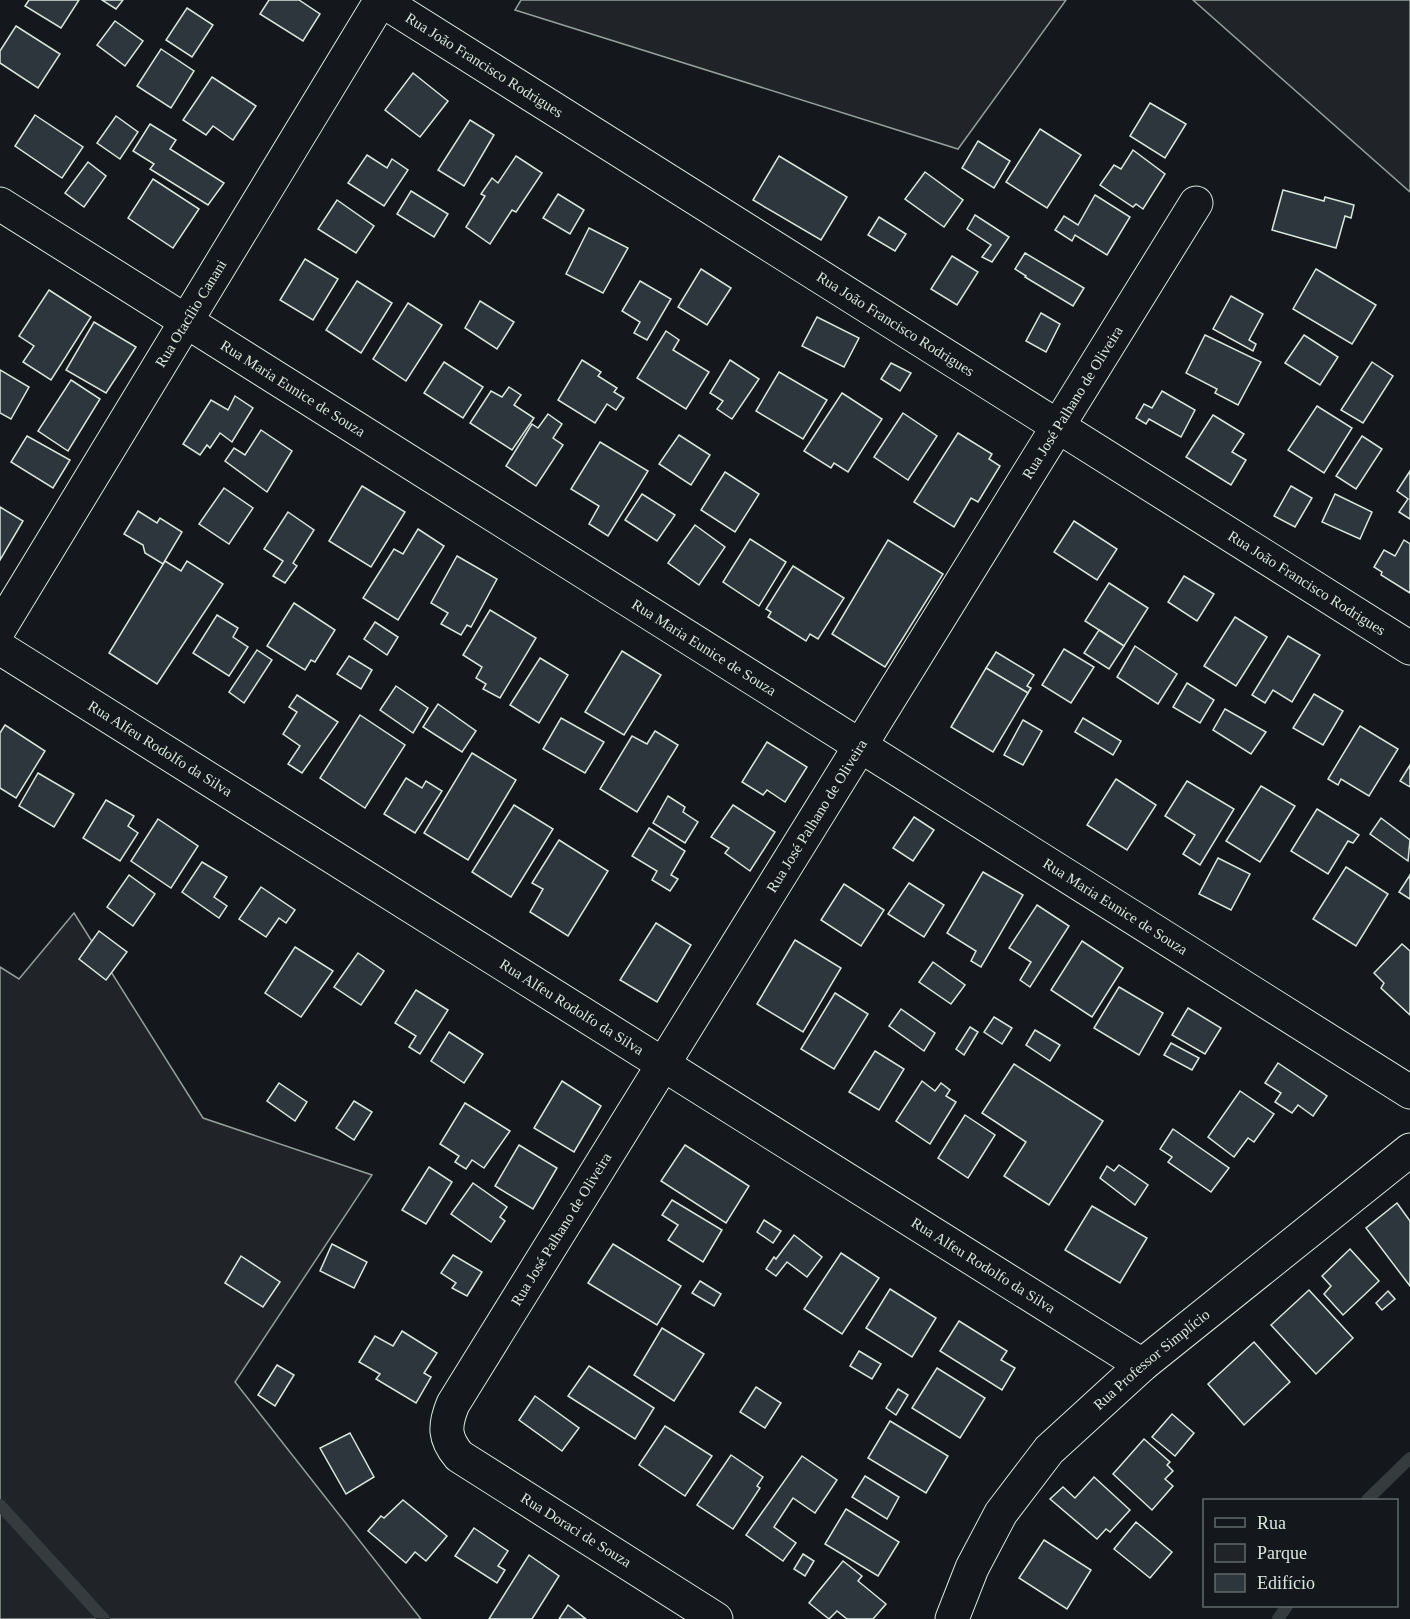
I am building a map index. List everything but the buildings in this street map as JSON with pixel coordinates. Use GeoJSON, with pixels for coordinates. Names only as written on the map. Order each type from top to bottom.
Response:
{"type":"FeatureCollection","features":[{"type":"Feature","properties":{"kind":"street","name":"Rua Otacílio Canani"},"geometry":{"type":"LineString","coordinates":[[0,628],[381,0]]}},
{"type":"Feature","properties":{"kind":"street","name":"Rua João Francisco Rodrigues"},"geometry":{"type":"LineString","coordinates":[[381,0],[1410,648]]}},
{"type":"Feature","properties":{"kind":"street","name":"Rua José Palhano de Oliveira"},"geometry":{"type":"LineString","coordinates":[[445,1432],[453,1404],[1196,202]]}},
{"type":"Feature","properties":{"kind":"street","name":"Rua Maria Eunice de Souza"},"geometry":{"type":"LineString","coordinates":[[0,204],[1410,1092]]}},
{"type":"Feature","properties":{"kind":"street","name":"Rua Alfeu Rodolfo da Silva"},"geometry":{"type":"LineString","coordinates":[[0,648],[1142,1365]]}},
{"type":"Feature","properties":{"kind":"street","name":"Rua Professor Simplício"},"geometry":{"type":"LineString","coordinates":[[952,1619],[972,1568],[1001,1513],[1049,1450],[1142,1365],[1410,1150]]}},
{"type":"Feature","properties":{"kind":"street","name":"Rua Doraci de Souza"},"geometry":{"type":"LineString","coordinates":[[445,1432],[449,1444],[459,1456],[716,1619]]}},
{"type":"Feature","properties":{"kind":"green space"},"geometry":{"type":"Polygon","coordinates":[[[521,0],[1066,0],[958,149],[515,10],[521,0]]]}},
{"type":"Feature","properties":{"kind":"green space"},"geometry":{"type":"Polygon","coordinates":[[[1193,0],[1410,0],[1410,192],[1193,0]]]}},
{"type":"Feature","properties":{"kind":"green space"},"geometry":{"type":"Polygon","coordinates":[[[74,913],[203,1118],[372,1175],[235,1382],[421,1619],[0,1619],[0,967],[19,979],[74,913]]]}},
{"type":"Feature","properties":{"kind":"waterway"},"geometry":{"type":"LineString","coordinates":[[1368,1499],[1410,1458]]}},
{"type":"Feature","properties":{"kind":"waterway"},"geometry":{"type":"LineString","coordinates":[[0,1505],[104,1619]]}},
{"type":"Feature","properties":{"kind":"waterway"},"geometry":{"type":"LineString","coordinates":[[1278,1619],[1286,1607]]}}]}
